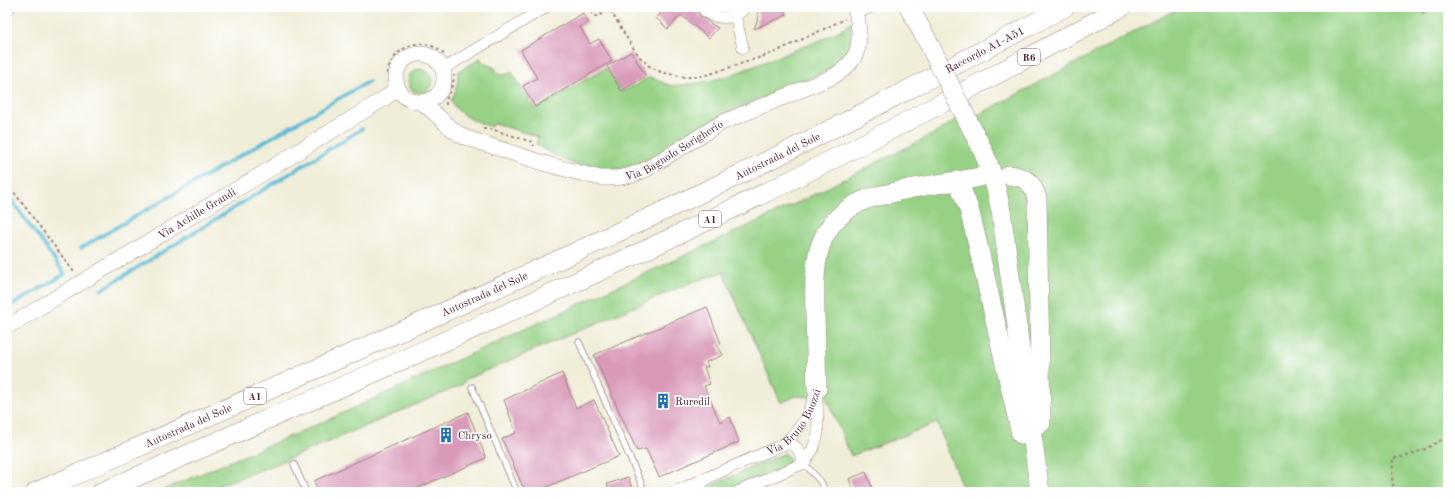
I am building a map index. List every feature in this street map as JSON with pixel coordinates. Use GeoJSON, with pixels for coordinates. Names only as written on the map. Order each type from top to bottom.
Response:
{"type":"FeatureCollection","features":[{"type":"Feature","properties":{"kind":"highway"},"geometry":{"type":"LineString","coordinates":[[909,7],[983,148],[994,178],[1001,211],[1040,492]]}},
{"type":"Feature","properties":{"kind":"highway","name":"Raccordo A1-A51"},"geometry":{"type":"LineString","coordinates":[[927,81],[1065,7]]}},
{"type":"Feature","properties":{"kind":"highway","name":"R6"},"geometry":{"type":"LineString","coordinates":[[937,106],[1122,7]]}},
{"type":"Feature","properties":{"kind":"highway","name":"Autostrada del Sole"},"geometry":{"type":"LineString","coordinates":[[36,492],[475,299],[725,182],[927,81]]}},
{"type":"Feature","properties":{"kind":"highway","name":"A1"},"geometry":{"type":"LineString","coordinates":[[102,492],[487,322],[735,208],[937,106]]}},
{"type":"Feature","properties":{"kind":"highway"},"geometry":{"type":"LineString","coordinates":[[1009,175],[1023,178],[1030,182],[1037,198],[1040,492]]}},
{"type":"Feature","properties":{"kind":"highway"},"geometry":{"type":"LineString","coordinates":[[817,389],[816,264],[820,245],[827,231],[836,219],[848,209],[868,199],[901,190],[980,177]]}},
{"type":"Feature","properties":{"kind":"highway"},"geometry":{"type":"LineString","coordinates":[[958,181],[969,209],[977,241],[1026,456],[1040,492]]}},
{"type":"Feature","properties":{"kind":"street"},"geometry":{"type":"LineString","coordinates":[[442,112],[438,104],[440,93],[444,86],[445,77],[448,71],[546,7]]}},
{"type":"Feature","properties":{"kind":"street"},"geometry":{"type":"LineString","coordinates":[[701,7],[708,14],[721,18],[735,15],[745,7]]}},
{"type":"Feature","properties":{"kind":"street"},"geometry":{"type":"LineString","coordinates":[[856,10],[871,7]]}},
{"type":"Feature","properties":{"kind":"street","name":"Via Bagnolo Sorigherio"},"geometry":{"type":"LineString","coordinates":[[422,103],[442,112],[451,129],[464,137],[543,163],[601,178],[617,178],[632,175],[647,169],[721,123],[842,72],[853,61],[858,49],[860,36],[856,10]]}},
{"type":"Feature","properties":{"kind":"street"},"geometry":{"type":"LineString","coordinates":[[735,15],[743,48]]}},
{"type":"Feature","properties":{"kind":"street"},"geometry":{"type":"LineString","coordinates":[[440,93],[429,102],[422,103],[410,101],[399,92],[396,84],[398,68],[402,61],[409,56],[425,54],[432,57],[448,71]]}},
{"type":"Feature","properties":{"kind":"street","name":"Via Achille Grandi"},"geometry":{"type":"LineString","coordinates":[[7,327],[252,180],[385,98],[392,92],[396,84]]}},
{"type":"Feature","properties":{"kind":"street"},"geometry":{"type":"LineString","coordinates":[[385,98],[405,98]]}},
{"type":"Feature","properties":{"kind":"street","name":"Via Bruno Buozzi"},"geometry":{"type":"LineString","coordinates":[[674,492],[782,445],[800,428],[810,411],[817,389]]}},
{"type":"Feature","properties":{"kind":"street","name":"Via Bruno Buozzi"},"geometry":{"type":"LineString","coordinates":[[804,463],[813,449],[818,433],[817,389]]}},
{"type":"Feature","properties":{"kind":"street"},"geometry":{"type":"LineString","coordinates":[[737,492],[804,463],[800,451],[796,446],[789,444],[782,445]]}},
{"type":"Feature","properties":{"kind":"street"},"geometry":{"type":"LineString","coordinates":[[701,492],[701,484],[707,478]]}},
{"type":"Feature","properties":{"kind":"lane"},"geometry":{"type":"LineString","coordinates":[[579,342],[645,492]]}},
{"type":"Feature","properties":{"kind":"lane"},"geometry":{"type":"LineString","coordinates":[[472,387],[517,492]]}},
{"type":"Feature","properties":{"kind":"lane"},"geometry":{"type":"LineString","coordinates":[[804,463],[821,482],[825,492]]}},
{"type":"Feature","properties":{"kind":"lane"},"geometry":{"type":"LineString","coordinates":[[294,464],[306,492]]}},
{"type":"Feature","properties":{"kind":"path"},"geometry":{"type":"LineString","coordinates":[[587,7],[594,16],[598,16],[610,10],[633,47],[648,66],[661,72],[685,77],[697,77],[710,74],[773,53],[856,10]]}},
{"type":"Feature","properties":{"kind":"path"},"geometry":{"type":"LineString","coordinates":[[1422,13],[1430,7]]}},
{"type":"Feature","properties":{"kind":"path"},"geometry":{"type":"LineString","coordinates":[[442,112],[453,86],[448,71]]}},
{"type":"Feature","properties":{"kind":"path"},"geometry":{"type":"LineString","coordinates":[[478,128],[491,128],[532,142],[543,163]]}},
{"type":"Feature","properties":{"kind":"path"},"geometry":{"type":"LineString","coordinates":[[7,184],[75,273]]}},
{"type":"Feature","properties":{"kind":"path"},"geometry":{"type":"LineString","coordinates":[[1396,492],[1392,482],[1393,458],[1404,458],[1432,446],[1448,436]]}},
{"type":"Feature","properties":{"kind":"green space"},"geometry":{"type":"Polygon","coordinates":[[[1181,7],[1448,7],[1448,492],[964,492],[937,423],[851,456],[827,399],[796,396],[781,403],[723,272],[690,283],[466,379],[462,385],[274,465],[201,492],[158,492],[321,423],[797,203],[941,130],[958,118],[961,124],[1181,7]]]}},
{"type":"Feature","properties":{"kind":"green space"},"geometry":{"type":"Polygon","coordinates":[[[851,22],[851,40],[849,50],[844,60],[839,65],[719,117],[667,149],[640,163],[610,170],[581,167],[562,159],[536,145],[538,137],[494,123],[491,127],[474,120],[463,115],[451,101],[458,80],[458,72],[481,58],[482,62],[495,68],[497,72],[504,75],[512,72],[535,109],[606,68],[622,92],[650,77],[671,86],[698,83],[726,77],[823,39],[837,32],[851,22]]]}},
{"type":"Feature","properties":{"kind":"green space"},"geometry":{"type":"Polygon","coordinates":[[[420,69],[429,72],[432,81],[429,90],[420,93],[411,90],[408,81],[411,72],[420,69]]]}},
{"type":"Feature","properties":{"kind":"green space"},"geometry":{"type":"Polygon","coordinates":[[[785,453],[791,461],[788,464],[725,492],[710,492],[707,487],[785,453]]]}},
{"type":"Feature","properties":{"kind":"building"},"geometry":{"type":"Polygon","coordinates":[[[668,7],[693,7],[701,17],[718,28],[709,38],[681,15],[668,29],[656,18],[668,7]]]}},
{"type":"Feature","properties":{"kind":"building"},"geometry":{"type":"Polygon","coordinates":[[[755,7],[783,7],[787,15],[754,29],[759,16],[755,7]]]}},
{"type":"Feature","properties":{"kind":"building"},"geometry":{"type":"Polygon","coordinates":[[[583,13],[588,22],[580,27],[590,44],[599,39],[612,61],[535,107],[523,86],[537,78],[521,50],[583,13]]]}},
{"type":"Feature","properties":{"kind":"building"},"geometry":{"type":"Polygon","coordinates":[[[631,52],[646,76],[621,91],[607,66],[631,52]]]}},
{"type":"Feature","properties":{"kind":"building","name":"Ruredil"},"geometry":{"type":"Polygon","coordinates":[[[707,307],[721,344],[717,345],[723,355],[706,362],[708,367],[704,367],[710,384],[704,386],[720,422],[730,417],[739,442],[659,477],[646,449],[637,451],[594,355],[707,307]]]}},
{"type":"Feature","properties":{"kind":"building"},"geometry":{"type":"Polygon","coordinates":[[[562,373],[576,408],[594,400],[619,456],[535,492],[525,492],[502,439],[516,433],[504,400],[562,373]]]}},
{"type":"Feature","properties":{"kind":"building","name":"Chryso"},"geometry":{"type":"Polygon","coordinates":[[[468,412],[486,458],[409,492],[318,492],[314,481],[468,412]]]}},
{"type":"Feature","properties":{"kind":"building"},"geometry":{"type":"Polygon","coordinates":[[[866,472],[874,492],[854,492],[849,479],[866,472]]]}},
{"type":"Feature","properties":{"kind":"building"},"geometry":{"type":"Polygon","coordinates":[[[628,477],[632,488],[621,492],[610,492],[607,484],[628,477]]]}},
{"type":"Feature","properties":{"kind":"waterway"},"geometry":{"type":"LineString","coordinates":[[7,12],[11,7]]}},
{"type":"Feature","properties":{"kind":"waterway"},"geometry":{"type":"LineString","coordinates":[[81,248],[369,81]]}},
{"type":"Feature","properties":{"kind":"waterway"},"geometry":{"type":"LineString","coordinates":[[101,290],[362,129]]}},
{"type":"Feature","properties":{"kind":"waterway"},"geometry":{"type":"LineString","coordinates":[[7,194],[65,274],[7,308]]}},
{"type":"Feature","properties":{"kind":"place","name":"Ruredil"},"geometry":{"type":"Point","coordinates":[663,401]}},
{"type":"Feature","properties":{"kind":"place","name":"Chryso"},"geometry":{"type":"Point","coordinates":[446,435]}}]}
